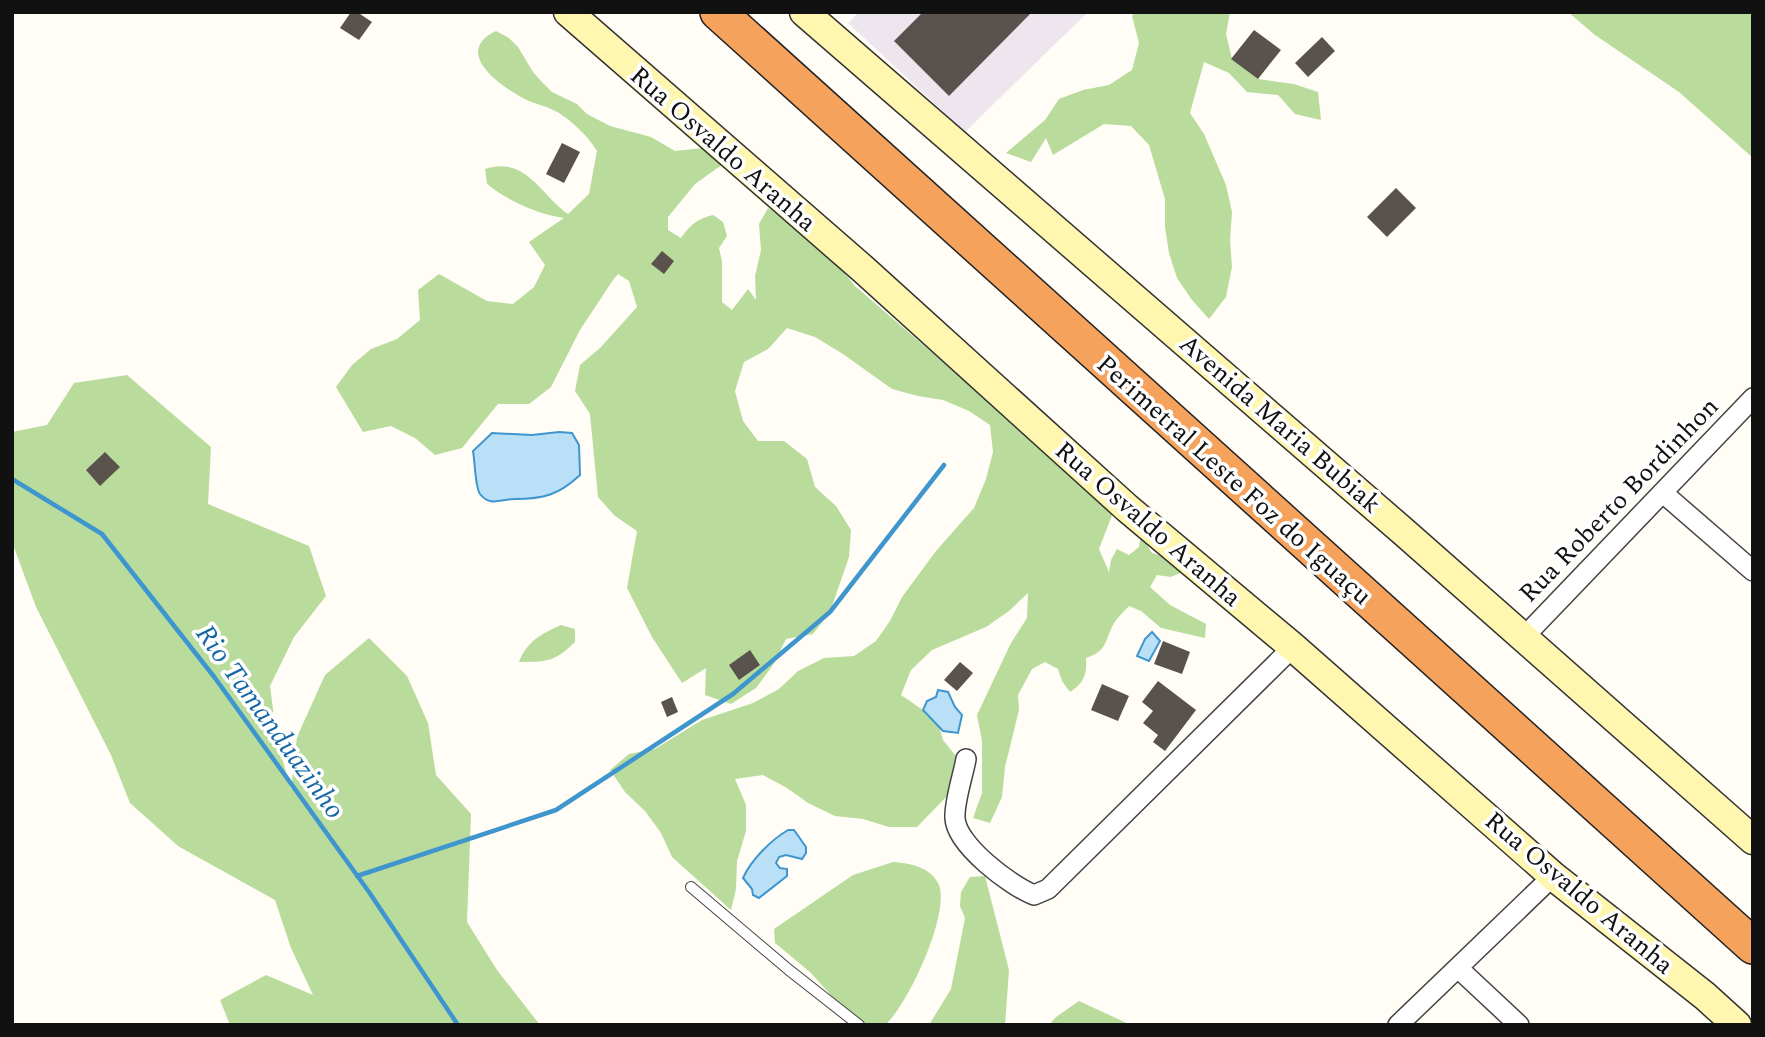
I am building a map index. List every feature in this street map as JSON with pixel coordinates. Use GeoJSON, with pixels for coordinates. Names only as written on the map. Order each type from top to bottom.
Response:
{"type":"FeatureCollection","features":[{"type":"Feature","properties":{"kind":"highway","name":"Perimetral Leste Foz do Iguaçu"},"geometry":{"type":"LineString","coordinates":[[718,12],[1753,946]]}},
{"type":"Feature","properties":{"kind":"street","name":"Rua Osvaldo Aranha"},"geometry":{"type":"LineString","coordinates":[[568,12],[863,269],[1108,491],[1293,647],[1553,876],[1705,996],[1737,1025]]}},
{"type":"Feature","properties":{"kind":"street","name":"Avenida Maria Bubiak"},"geometry":{"type":"LineString","coordinates":[[804,12],[1195,350],[1753,840]]}},
{"type":"Feature","properties":{"kind":"street","name":"Rua Roberto Bordinhon"},"geometry":{"type":"LineString","coordinates":[[1523,638],[1753,398]]}},
{"type":"Feature","properties":{"kind":"street"},"geometry":{"type":"LineString","coordinates":[[1663,493],[1753,570]]}},
{"type":"Feature","properties":{"kind":"street"},"geometry":{"type":"LineString","coordinates":[[966,759],[955,817],[963,838],[1020,890],[1034,895],[1048,889],[1293,647]]}},
{"type":"Feature","properties":{"kind":"street"},"geometry":{"type":"LineString","coordinates":[[1398,1025],[1553,876]]}},
{"type":"Feature","properties":{"kind":"street"},"geometry":{"type":"LineString","coordinates":[[1458,968],[1519,1025]]}},
{"type":"Feature","properties":{"kind":"lane"},"geometry":{"type":"LineString","coordinates":[[691,887],[859,1025]]}},
{"type":"Feature","properties":{"kind":"shaded area"},"geometry":{"type":"Polygon","coordinates":[[[859,12],[1088,12],[965,132],[848,23],[859,12]]]}},
{"type":"Feature","properties":{"kind":"green space"},"geometry":{"type":"Polygon","coordinates":[[[1135,12],[1230,12],[1226,34],[1232,59],[1258,79],[1294,84],[1318,92],[1321,120],[1295,114],[1278,95],[1247,92],[1229,73],[1204,62],[1190,113],[1204,134],[1226,185],[1232,212],[1232,267],[1226,297],[1209,319],[1177,278],[1165,227],[1165,199],[1149,145],[1131,126],[1104,124],[1053,155],[1046,138],[1031,162],[1006,153],[1045,120],[1059,99],[1083,90],[1109,85],[1132,70],[1139,43],[1132,16],[1135,12]]]}},
{"type":"Feature","properties":{"kind":"green space"},"geometry":{"type":"Polygon","coordinates":[[[1568,12],[1753,12],[1753,158],[1679,92],[1595,35],[1568,12]]]}},
{"type":"Feature","properties":{"kind":"green space"},"geometry":{"type":"Polygon","coordinates":[[[496,31],[518,47],[533,72],[552,92],[577,104],[587,114],[610,126],[651,137],[675,151],[704,148],[726,162],[695,184],[668,217],[668,230],[681,238],[691,226],[703,218],[713,215],[723,222],[727,236],[719,248],[722,261],[722,302],[732,310],[748,289],[756,300],[755,276],[761,250],[759,224],[768,208],[815,244],[855,286],[1114,510],[1099,549],[1109,572],[1117,549],[1129,555],[1139,547],[1141,535],[1152,553],[1165,557],[1184,571],[1171,577],[1157,575],[1150,587],[1170,605],[1206,624],[1205,638],[1161,628],[1141,611],[1129,606],[1115,623],[1103,647],[1086,658],[1084,678],[1070,692],[1058,669],[1045,662],[1032,669],[1018,695],[1019,710],[1005,767],[1002,797],[990,823],[973,818],[982,793],[982,741],[977,715],[1011,643],[1027,618],[1028,593],[986,627],[932,650],[911,670],[901,695],[923,710],[940,729],[943,740],[960,761],[955,788],[917,827],[889,827],[863,819],[835,816],[763,775],[735,779],[746,805],[746,831],[737,861],[736,889],[731,910],[672,857],[661,833],[645,811],[625,792],[610,770],[629,754],[655,749],[702,720],[753,703],[779,689],[798,671],[824,658],[854,656],[876,641],[902,597],[936,551],[974,508],[986,479],[993,452],[990,425],[969,411],[943,400],[892,389],[815,337],[787,328],[768,349],[744,362],[735,391],[743,421],[758,441],[784,441],[807,459],[815,487],[836,506],[851,530],[849,557],[830,612],[813,634],[786,639],[773,665],[756,688],[731,704],[705,695],[706,668],[682,683],[652,637],[627,588],[637,531],[615,516],[598,497],[590,414],[575,391],[580,365],[600,348],[637,307],[629,281],[618,274],[613,280],[580,330],[551,387],[529,404],[498,404],[462,448],[435,455],[415,438],[391,426],[363,432],[336,387],[352,365],[371,349],[397,339],[420,320],[418,290],[439,274],[487,301],[513,304],[534,287],[545,265],[529,242],[564,218],[533,210],[504,196],[487,184],[485,169],[499,166],[522,172],[568,214],[589,194],[597,151],[589,140],[559,113],[529,101],[507,88],[486,70],[480,60],[478,50],[483,40],[496,31]]]}},
{"type":"Feature","properties":{"kind":"green space"},"geometry":{"type":"Polygon","coordinates":[[[127,375],[211,447],[208,504],[309,546],[326,596],[294,637],[270,686],[277,740],[291,790],[297,737],[325,675],[369,638],[407,676],[428,723],[436,775],[471,814],[467,922],[497,970],[540,1025],[230,1025],[220,1000],[266,975],[313,995],[291,948],[275,900],[178,846],[130,803],[111,755],[36,607],[12,541],[12,432],[47,425],[74,383],[127,375]]]}},
{"type":"Feature","properties":{"kind":"green space"},"geometry":{"type":"Polygon","coordinates":[[[561,625],[575,629],[575,642],[568,649],[550,660],[519,662],[536,639],[561,625]]]}},
{"type":"Feature","properties":{"kind":"green space"},"geometry":{"type":"Polygon","coordinates":[[[893,862],[919,867],[931,874],[939,885],[941,899],[938,916],[925,958],[905,999],[885,1025],[863,1025],[838,1003],[810,972],[775,943],[774,929],[853,875],[893,862]]]}},
{"type":"Feature","properties":{"kind":"green space"},"geometry":{"type":"Polygon","coordinates":[[[985,876],[1009,970],[1005,1025],[929,1025],[951,989],[965,918],[960,906],[961,892],[970,877],[985,876]]]}},
{"type":"Feature","properties":{"kind":"green space"},"geometry":{"type":"Polygon","coordinates":[[[1079,1001],[1131,1025],[1049,1025],[1079,1001]]]}},
{"type":"Feature","properties":{"kind":"water"},"geometry":{"type":"Polygon","coordinates":[[[492,433],[532,435],[572,433],[579,445],[580,475],[572,482],[550,495],[534,498],[492,501],[480,494],[473,451],[492,433]]]}},
{"type":"Feature","properties":{"kind":"water"},"geometry":{"type":"Polygon","coordinates":[[[1152,632],[1160,641],[1149,661],[1137,656],[1145,639],[1152,632]]]}},
{"type":"Feature","properties":{"kind":"water"},"geometry":{"type":"Polygon","coordinates":[[[938,690],[948,692],[962,715],[958,733],[943,731],[923,710],[927,701],[936,697],[938,690]]]}},
{"type":"Feature","properties":{"kind":"water"},"geometry":{"type":"Polygon","coordinates":[[[788,830],[794,830],[806,847],[806,853],[802,859],[786,855],[779,857],[776,863],[780,868],[787,869],[787,876],[759,898],[753,895],[752,889],[743,878],[762,851],[788,830]]]}},
{"type":"Feature","properties":{"kind":"building"},"geometry":{"type":"Polygon","coordinates":[[[351,12],[357,12],[372,22],[359,40],[340,28],[351,12]]]}},
{"type":"Feature","properties":{"kind":"building"},"geometry":{"type":"Polygon","coordinates":[[[923,12],[1032,12],[949,96],[894,41],[923,12]]]}},
{"type":"Feature","properties":{"kind":"building"},"geometry":{"type":"Polygon","coordinates":[[[1254,30],[1281,50],[1258,79],[1231,59],[1254,30]]]}},
{"type":"Feature","properties":{"kind":"building"},"geometry":{"type":"Polygon","coordinates":[[[1322,37],[1335,51],[1308,77],[1295,63],[1322,37]]]}},
{"type":"Feature","properties":{"kind":"building"},"geometry":{"type":"Polygon","coordinates":[[[562,143],[580,152],[564,183],[546,174],[562,143]]]}},
{"type":"Feature","properties":{"kind":"building"},"geometry":{"type":"Polygon","coordinates":[[[1396,188],[1416,208],[1387,237],[1367,217],[1396,188]]]}},
{"type":"Feature","properties":{"kind":"building"},"geometry":{"type":"Polygon","coordinates":[[[662,251],[674,261],[664,274],[651,264],[662,251]]]}},
{"type":"Feature","properties":{"kind":"building"},"geometry":{"type":"Polygon","coordinates":[[[105,452],[120,467],[100,486],[86,470],[105,452]]]}},
{"type":"Feature","properties":{"kind":"building"},"geometry":{"type":"Polygon","coordinates":[[[1163,641],[1190,652],[1182,674],[1154,664],[1163,641]]]}},
{"type":"Feature","properties":{"kind":"building"},"geometry":{"type":"Polygon","coordinates":[[[750,650],[760,665],[739,680],[729,665],[750,650]]]}},
{"type":"Feature","properties":{"kind":"building"},"geometry":{"type":"Polygon","coordinates":[[[960,662],[973,673],[957,691],[944,680],[960,662]]]}},
{"type":"Feature","properties":{"kind":"building"},"geometry":{"type":"Polygon","coordinates":[[[1158,681],[1196,710],[1165,751],[1153,742],[1158,735],[1143,723],[1153,711],[1142,702],[1158,681]]]}},
{"type":"Feature","properties":{"kind":"building"},"geometry":{"type":"Polygon","coordinates":[[[1102,684],[1129,696],[1118,721],[1091,710],[1102,684]]]}},
{"type":"Feature","properties":{"kind":"building"},"geometry":{"type":"Polygon","coordinates":[[[672,697],[678,712],[667,717],[661,702],[672,697]]]}},
{"type":"Feature","properties":{"kind":"waterway"},"geometry":{"type":"LineString","coordinates":[[357,876],[556,810],[733,694],[830,612],[944,465]]}},
{"type":"Feature","properties":{"kind":"waterway","name":"Rio Tamanduazinho"},"geometry":{"type":"LineString","coordinates":[[12,479],[102,534],[215,678],[369,892],[458,1025]]}}]}
